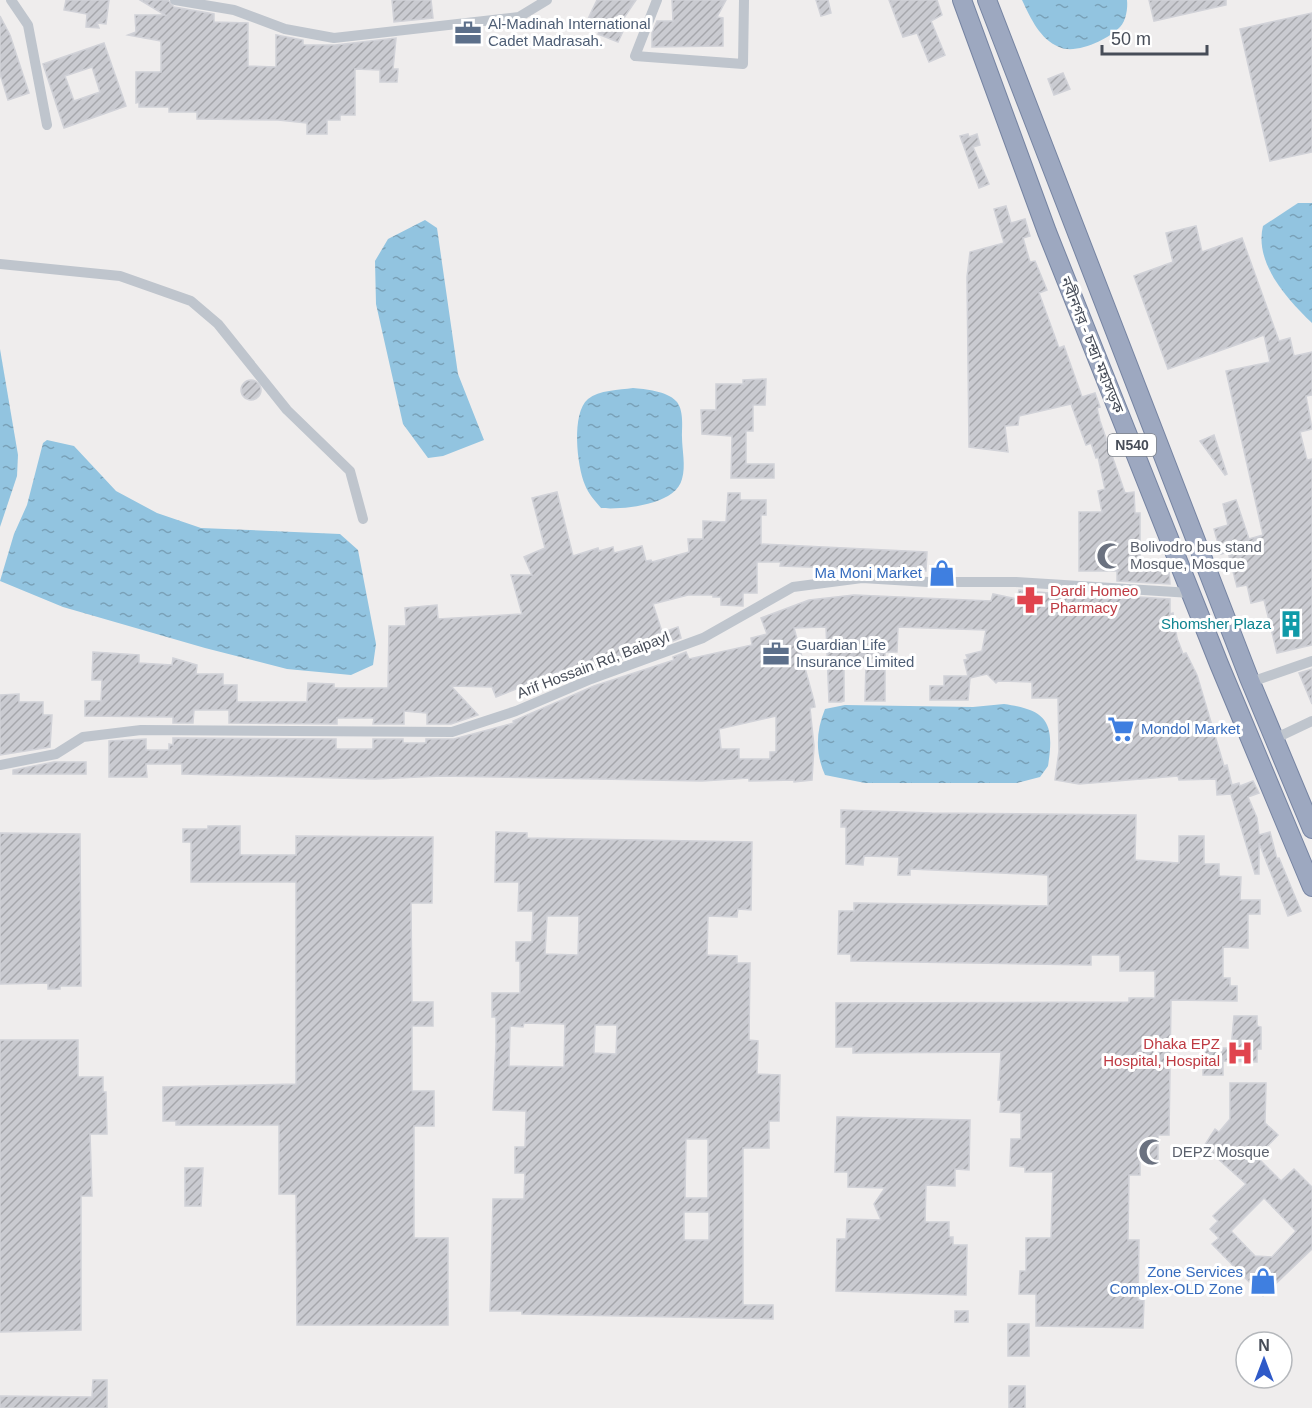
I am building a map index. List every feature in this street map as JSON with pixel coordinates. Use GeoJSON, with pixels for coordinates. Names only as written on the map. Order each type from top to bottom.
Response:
{"type":"FeatureCollection","features":[{"type":"Feature","properties":{"kind":"highway","name":"নবীনগর - চন্দ্রা মহাসড়ক"},"geometry":{"type":"LineString","coordinates":[[962,0],[1047,232],[1191,593],[1312,887]]}},
{"type":"Feature","properties":{"kind":"highway","name":"নবীনগর - চন্দ্রা মহাসড়ক"},"geometry":{"type":"LineString","coordinates":[[987,0],[1251,682],[1312,829]]}},
{"type":"Feature","properties":{"kind":"street"},"geometry":{"type":"LineString","coordinates":[[10,0],[28,26],[47,125]]}},
{"type":"Feature","properties":{"kind":"street"},"geometry":{"type":"LineString","coordinates":[[175,0],[234,10],[285,29],[334,38],[519,17],[547,0]]}},
{"type":"Feature","properties":{"kind":"street"},"geometry":{"type":"LineString","coordinates":[[657,0],[635,56],[743,64],[744,0]]}},
{"type":"Feature","properties":{"kind":"street"},"geometry":{"type":"LineString","coordinates":[[0,264],[76,269],[120,276],[191,301],[218,324],[287,410],[350,471],[363,519]]}},
{"type":"Feature","properties":{"kind":"street","name":"Arif Hossain Rd, Baipayl"},"geometry":{"type":"LineString","coordinates":[[0,765],[56,754],[83,737],[141,730],[452,732],[516,711],[591,679],[655,658],[703,638],[793,587],[862,578],[928,582],[1016,582],[1191,593]]}},
{"type":"Feature","properties":{"kind":"street"},"geometry":{"type":"LineString","coordinates":[[1251,682],[1312,661]]}},
{"type":"Feature","properties":{"kind":"street"},"geometry":{"type":"LineString","coordinates":[[1275,739],[1312,721]]}},
{"type":"Feature","properties":{"kind":"water"},"geometry":{"type":"Polygon","coordinates":[[[1022,0],[1127,0],[1127,7],[1125,18],[1115,32],[1092,44],[1066,49],[1052,43],[1041,34],[1022,0]]]}},
{"type":"Feature","properties":{"kind":"water"},"geometry":{"type":"Polygon","coordinates":[[[1298,203],[1312,203],[1312,323],[1283,292],[1275,279],[1268,267],[1261,240],[1263,226],[1298,203]]]}},
{"type":"Feature","properties":{"kind":"water"},"geometry":{"type":"Polygon","coordinates":[[[425,220],[437,228],[458,374],[484,440],[443,456],[428,458],[403,424],[376,304],[375,261],[388,239],[425,220]]]}},
{"type":"Feature","properties":{"kind":"water"},"geometry":{"type":"Polygon","coordinates":[[[0,349],[18,455],[17,476],[0,527],[0,349]]]}},
{"type":"Feature","properties":{"kind":"water"},"geometry":{"type":"Polygon","coordinates":[[[633,388],[662,393],[679,404],[682,418],[684,463],[682,479],[678,488],[659,500],[634,507],[601,508],[588,491],[582,476],[577,440],[579,416],[583,406],[593,396],[633,388]]]}},
{"type":"Feature","properties":{"kind":"water"},"geometry":{"type":"Polygon","coordinates":[[[47,440],[74,446],[116,491],[157,513],[201,528],[340,534],[358,550],[376,644],[373,665],[351,675],[287,669],[63,607],[0,581],[14,534],[27,505],[43,443],[47,440]]]}},
{"type":"Feature","properties":{"kind":"water"},"geometry":{"type":"Polygon","coordinates":[[[1004,704],[1030,710],[1045,721],[1050,739],[1050,751],[1048,766],[1040,777],[1017,783],[865,783],[825,775],[822,767],[818,742],[825,709],[845,705],[973,707],[1004,704]]]}},
{"type":"Feature","properties":{"kind":"building"},"geometry":{"type":"Polygon","coordinates":[[[66,0],[109,0],[106,24],[97,23],[99,28],[86,27],[87,14],[64,10],[66,0]]]}},
{"type":"Feature","properties":{"kind":"building"},"geometry":{"type":"Polygon","coordinates":[[[140,0],[168,0],[174,7],[214,14],[214,22],[248,23],[248,66],[276,67],[276,35],[303,40],[303,45],[335,45],[396,38],[393,69],[398,69],[397,82],[380,82],[380,70],[355,69],[355,115],[340,115],[340,120],[327,120],[327,134],[307,134],[307,123],[278,120],[197,119],[197,112],[169,112],[169,107],[139,107],[139,102],[136,103],[136,72],[161,72],[161,41],[128,35],[136,32],[135,15],[165,15],[140,0]]]}},
{"type":"Feature","properties":{"kind":"building"},"geometry":{"type":"Polygon","coordinates":[[[392,0],[431,0],[433,18],[394,22],[392,0]]]}},
{"type":"Feature","properties":{"kind":"building"},"geometry":{"type":"Polygon","coordinates":[[[597,0],[636,0],[619,25],[625,27],[618,42],[598,34],[601,26],[588,19],[597,0]]]}},
{"type":"Feature","properties":{"kind":"building"},"geometry":{"type":"Polygon","coordinates":[[[672,0],[726,0],[717,17],[723,18],[723,46],[652,47],[652,33],[657,21],[673,21],[672,0]]]}},
{"type":"Feature","properties":{"kind":"building"},"geometry":{"type":"Polygon","coordinates":[[[816,0],[828,0],[831,13],[821,16],[816,0]]]}},
{"type":"Feature","properties":{"kind":"building"},"geometry":{"type":"Polygon","coordinates":[[[889,0],[937,0],[942,15],[931,21],[945,55],[929,62],[917,33],[903,37],[889,0]]]}},
{"type":"Feature","properties":{"kind":"building"},"geometry":{"type":"Polygon","coordinates":[[[1149,0],[1226,0],[1226,5],[1154,21],[1149,0]]]}},
{"type":"Feature","properties":{"kind":"building"},"geometry":{"type":"Polygon","coordinates":[[[1312,13],[1312,152],[1270,161],[1240,29],[1312,13]]]}},
{"type":"Feature","properties":{"kind":"building"},"geometry":{"type":"Polygon","coordinates":[[[0,16],[10,35],[29,93],[8,100],[0,74],[0,16]]]}},
{"type":"Feature","properties":{"kind":"building"},"geometry":{"type":"Polygon","coordinates":[[[104,43],[126,106],[64,128],[43,64],[104,43]],[[92,67],[65,76],[74,101],[100,92],[92,67]]]}},
{"type":"Feature","properties":{"kind":"building"},"geometry":{"type":"Polygon","coordinates":[[[1063,73],[1070,89],[1054,95],[1048,79],[1063,73]]]}},
{"type":"Feature","properties":{"kind":"building"},"geometry":{"type":"Polygon","coordinates":[[[968,134],[969,137],[977,134],[980,145],[973,147],[989,184],[979,188],[960,136],[968,134]]]}},
{"type":"Feature","properties":{"kind":"building"},"geometry":{"type":"Polygon","coordinates":[[[1006,206],[1011,223],[1025,219],[1030,236],[1023,238],[1030,262],[1035,261],[1047,290],[1039,293],[1059,348],[1064,346],[1082,397],[1095,393],[1100,407],[1097,408],[1100,421],[1125,493],[1134,492],[1135,513],[1140,513],[1140,565],[1161,565],[1161,570],[1169,570],[1170,584],[1117,581],[1117,571],[1079,571],[1079,512],[1102,512],[1098,491],[1105,489],[1098,457],[1096,458],[1091,443],[1086,445],[1071,404],[1019,416],[1018,425],[1005,426],[1008,452],[969,447],[967,277],[970,252],[1004,243],[994,209],[1006,206]]]}},
{"type":"Feature","properties":{"kind":"building"},"geometry":{"type":"Polygon","coordinates":[[[1196,226],[1202,252],[1242,238],[1279,341],[1290,338],[1294,356],[1312,352],[1312,395],[1306,396],[1312,429],[1300,432],[1307,460],[1312,459],[1312,645],[1277,653],[1264,600],[1251,603],[1247,585],[1237,587],[1228,552],[1221,554],[1214,529],[1228,525],[1223,504],[1236,500],[1249,539],[1263,535],[1226,371],[1270,362],[1264,335],[1168,369],[1134,276],[1173,262],[1166,233],[1196,226]]]}},
{"type":"Feature","properties":{"kind":"building"},"geometry":{"type":"Polygon","coordinates":[[[766,379],[765,405],[753,405],[753,431],[746,431],[746,464],[774,464],[774,478],[731,478],[732,436],[702,434],[701,410],[716,410],[716,384],[743,384],[743,380],[766,379]]]}},
{"type":"Feature","properties":{"kind":"building"},"geometry":{"type":"Polygon","coordinates":[[[251,380],[258,383],[261,390],[258,397],[251,400],[244,397],[241,390],[244,383],[251,380]]]}},
{"type":"Feature","properties":{"kind":"building"},"geometry":{"type":"Polygon","coordinates":[[[1214,435],[1227,474],[1225,475],[1200,441],[1214,435]]]}},
{"type":"Feature","properties":{"kind":"building"},"geometry":{"type":"Polygon","coordinates":[[[557,492],[573,556],[598,548],[599,551],[613,547],[614,553],[642,546],[646,561],[651,560],[652,562],[689,552],[688,539],[703,539],[703,521],[726,522],[728,493],[740,493],[740,500],[766,500],[766,515],[761,515],[761,544],[927,552],[926,571],[780,566],[781,562],[757,562],[757,593],[743,593],[743,606],[721,605],[721,597],[713,597],[713,595],[688,595],[653,604],[664,638],[634,649],[636,654],[568,681],[564,670],[496,697],[492,687],[451,686],[478,715],[451,724],[427,724],[427,713],[404,711],[404,724],[373,724],[374,718],[337,718],[337,724],[229,723],[229,710],[194,710],[193,723],[173,723],[173,717],[85,716],[85,701],[101,701],[102,680],[92,680],[93,652],[139,655],[139,663],[172,665],[173,658],[197,665],[196,674],[223,674],[223,685],[237,685],[237,702],[307,702],[308,683],[334,684],[334,688],[388,688],[389,626],[406,626],[405,608],[437,605],[438,619],[522,614],[511,575],[532,575],[524,557],[545,548],[532,498],[557,492]]]}},
{"type":"Feature","properties":{"kind":"building"},"geometry":{"type":"Polygon","coordinates":[[[1019,590],[1108,599],[1108,595],[1170,599],[1170,614],[1173,613],[1177,638],[1183,654],[1186,653],[1197,675],[1224,766],[1227,765],[1232,785],[1239,783],[1240,786],[1253,781],[1259,793],[1248,797],[1257,818],[1259,835],[1270,832],[1277,859],[1279,858],[1301,911],[1288,916],[1259,843],[1259,874],[1255,874],[1231,794],[1217,795],[1216,779],[1179,780],[1178,776],[1079,784],[1055,780],[1059,751],[1058,698],[1032,698],[1032,682],[998,681],[996,683],[987,674],[970,678],[968,700],[930,700],[930,686],[944,686],[944,676],[968,676],[964,660],[968,659],[966,655],[982,651],[986,630],[898,627],[897,652],[885,652],[885,701],[865,701],[866,663],[844,664],[844,701],[829,702],[826,627],[794,628],[815,707],[810,708],[814,746],[812,780],[794,782],[794,780],[749,781],[749,778],[702,781],[441,776],[375,779],[182,774],[182,764],[146,764],[147,777],[109,777],[109,741],[146,739],[146,750],[169,750],[169,744],[173,745],[173,738],[336,739],[336,749],[373,749],[373,739],[403,739],[403,743],[426,743],[426,739],[454,739],[514,723],[513,721],[594,686],[674,660],[673,657],[686,652],[689,659],[752,645],[751,638],[767,634],[761,618],[809,600],[854,595],[991,601],[993,594],[1017,599],[1019,590]],[[776,716],[719,729],[721,749],[739,749],[739,759],[770,759],[770,752],[776,752],[776,716]]]}},
{"type":"Feature","properties":{"kind":"building"},"geometry":{"type":"Polygon","coordinates":[[[678,627],[681,638],[668,643],[664,632],[678,627]]]}},
{"type":"Feature","properties":{"kind":"building"},"geometry":{"type":"Polygon","coordinates":[[[1312,669],[1312,704],[1299,673],[1312,669]]]}},
{"type":"Feature","properties":{"kind":"building"},"geometry":{"type":"Polygon","coordinates":[[[19,694],[19,702],[43,702],[43,715],[52,715],[50,747],[0,755],[0,695],[19,694]]]}},
{"type":"Feature","properties":{"kind":"building"},"geometry":{"type":"Polygon","coordinates":[[[54,762],[86,762],[86,774],[13,774],[13,770],[54,762]]]}},
{"type":"Feature","properties":{"kind":"building"},"geometry":{"type":"Polygon","coordinates":[[[841,810],[1136,815],[1135,860],[1179,863],[1179,836],[1204,836],[1204,864],[1219,864],[1219,876],[1241,877],[1240,900],[1260,900],[1260,914],[1248,914],[1248,948],[1223,947],[1223,978],[1230,978],[1230,986],[1237,986],[1237,1001],[1171,1000],[1169,1135],[1158,1135],[1158,1162],[1140,1162],[1140,1175],[1129,1175],[1128,1240],[1139,1240],[1138,1300],[1144,1300],[1143,1328],[1036,1326],[1036,1294],[1019,1294],[1020,1271],[1026,1271],[1026,1238],[1051,1238],[1053,1172],[1025,1172],[1025,1167],[1010,1166],[1011,1139],[1021,1139],[1021,1113],[1000,1112],[1001,1100],[998,1100],[1001,1052],[853,1053],[853,1047],[836,1047],[836,1003],[1129,1002],[1129,998],[1155,998],[1155,971],[1120,971],[1120,955],[1091,955],[1091,965],[851,961],[851,954],[838,954],[839,911],[854,911],[854,903],[1048,906],[1048,875],[910,869],[910,875],[898,875],[899,857],[864,856],[863,865],[846,864],[846,827],[841,827],[841,810]]]}},
{"type":"Feature","properties":{"kind":"building"},"geometry":{"type":"Polygon","coordinates":[[[208,826],[240,826],[240,855],[296,855],[296,836],[433,837],[432,903],[411,903],[412,1002],[433,1002],[433,1026],[412,1026],[412,1091],[434,1091],[434,1126],[414,1126],[414,1238],[448,1238],[448,1325],[297,1325],[296,1194],[279,1194],[279,1125],[176,1125],[176,1121],[163,1121],[163,1087],[296,1084],[296,882],[191,882],[191,842],[183,842],[183,829],[208,829],[208,826]]]}},
{"type":"Feature","properties":{"kind":"building"},"geometry":{"type":"Polygon","coordinates":[[[496,832],[527,833],[527,838],[752,842],[751,910],[738,909],[737,917],[708,916],[707,955],[737,956],[737,963],[750,963],[749,1040],[758,1041],[757,1074],[780,1075],[779,1121],[769,1121],[769,1148],[743,1148],[743,1305],[773,1305],[773,1319],[522,1314],[522,1311],[490,1311],[493,1199],[524,1199],[525,1173],[515,1173],[515,1147],[525,1147],[526,1111],[493,1110],[496,1017],[492,1017],[492,993],[520,993],[520,961],[516,961],[516,942],[532,942],[533,911],[518,911],[519,882],[495,882],[496,832]],[[547,916],[545,954],[578,955],[579,916],[547,916]],[[524,1023],[523,1027],[510,1026],[509,1066],[564,1067],[565,1024],[524,1023]],[[595,1025],[594,1053],[616,1054],[617,1025],[595,1025]],[[686,1139],[685,1198],[708,1198],[708,1139],[686,1139]],[[684,1212],[684,1240],[709,1240],[709,1212],[684,1212]]]}},
{"type":"Feature","properties":{"kind":"building"},"geometry":{"type":"Polygon","coordinates":[[[0,833],[80,834],[81,986],[60,986],[60,989],[48,989],[48,983],[0,984],[0,833]]]}},
{"type":"Feature","properties":{"kind":"building"},"geometry":{"type":"Polygon","coordinates":[[[1234,1016],[1257,1016],[1257,1026],[1261,1027],[1261,1049],[1257,1049],[1257,1062],[1223,1061],[1223,1075],[1203,1075],[1203,1048],[1231,1048],[1234,1016]]]}},
{"type":"Feature","properties":{"kind":"building"},"geometry":{"type":"Polygon","coordinates":[[[0,1040],[78,1040],[78,1077],[103,1077],[103,1092],[106,1092],[107,1134],[90,1134],[92,1196],[81,1196],[81,1330],[0,1332],[0,1040]]]}},
{"type":"Feature","properties":{"kind":"building"},"geometry":{"type":"Polygon","coordinates":[[[1230,1083],[1266,1083],[1265,1123],[1278,1135],[1257,1157],[1281,1181],[1294,1169],[1312,1187],[1312,1249],[1263,1296],[1212,1244],[1219,1238],[1210,1229],[1218,1221],[1213,1216],[1246,1184],[1204,1146],[1215,1129],[1219,1132],[1230,1119],[1230,1083]],[[1264,1198],[1231,1231],[1255,1256],[1272,1257],[1296,1231],[1264,1198]]]}},
{"type":"Feature","properties":{"kind":"building"},"geometry":{"type":"Polygon","coordinates":[[[837,1117],[970,1120],[969,1170],[955,1169],[955,1186],[926,1185],[925,1222],[949,1222],[949,1237],[953,1237],[953,1245],[967,1245],[966,1295],[836,1291],[837,1239],[846,1239],[847,1219],[881,1220],[874,1204],[885,1188],[848,1187],[848,1172],[835,1172],[837,1117]]]}},
{"type":"Feature","properties":{"kind":"building"},"geometry":{"type":"Polygon","coordinates":[[[185,1168],[203,1168],[201,1206],[185,1206],[185,1168]]]}},
{"type":"Feature","properties":{"kind":"building"},"geometry":{"type":"Polygon","coordinates":[[[955,1311],[968,1311],[968,1322],[955,1322],[955,1311]]]}},
{"type":"Feature","properties":{"kind":"building"},"geometry":{"type":"Polygon","coordinates":[[[1008,1324],[1029,1324],[1029,1356],[1008,1356],[1008,1324]]]}},
{"type":"Feature","properties":{"kind":"building"},"geometry":{"type":"Polygon","coordinates":[[[93,1380],[107,1380],[107,1408],[0,1408],[0,1396],[92,1397],[93,1380]]]}},
{"type":"Feature","properties":{"kind":"building"},"geometry":{"type":"Polygon","coordinates":[[[1009,1386],[1025,1386],[1025,1408],[1009,1408],[1009,1386]]]}},
{"type":"Feature","properties":{"kind":"place","name":"Al-Madinah International Cadet Madrasah."},"geometry":{"type":"Point","coordinates":[468,33]}},
{"type":"Feature","properties":{"kind":"place","name":"Bolivodro bus stand Mosque, Mosque"},"geometry":{"type":"Point","coordinates":[1110,556]}},
{"type":"Feature","properties":{"kind":"place","name":"Ma Moni Market"},"geometry":{"type":"Point","coordinates":[942,573]}},
{"type":"Feature","properties":{"kind":"place","name":"Dardi Homeo Pharmacy"},"geometry":{"type":"Point","coordinates":[1030,600]}},
{"type":"Feature","properties":{"kind":"place","name":"Shomsher Plaza"},"geometry":{"type":"Point","coordinates":[1291,624]}},
{"type":"Feature","properties":{"kind":"place","name":"Guardian Life Insurance Limited"},"geometry":{"type":"Point","coordinates":[776,654]}},
{"type":"Feature","properties":{"kind":"place","name":"Mondol Market"},"geometry":{"type":"Point","coordinates":[1121,729]}},
{"type":"Feature","properties":{"kind":"place","name":"Dhaka EPZ Hospital, Hospital"},"geometry":{"type":"Point","coordinates":[1240,1053]}},
{"type":"Feature","properties":{"kind":"place","name":"DEPZ Mosque"},"geometry":{"type":"Point","coordinates":[1152,1152]}},
{"type":"Feature","properties":{"kind":"place","name":"Zone Services Complex-OLD Zone"},"geometry":{"type":"Point","coordinates":[1263,1281]}}]}
